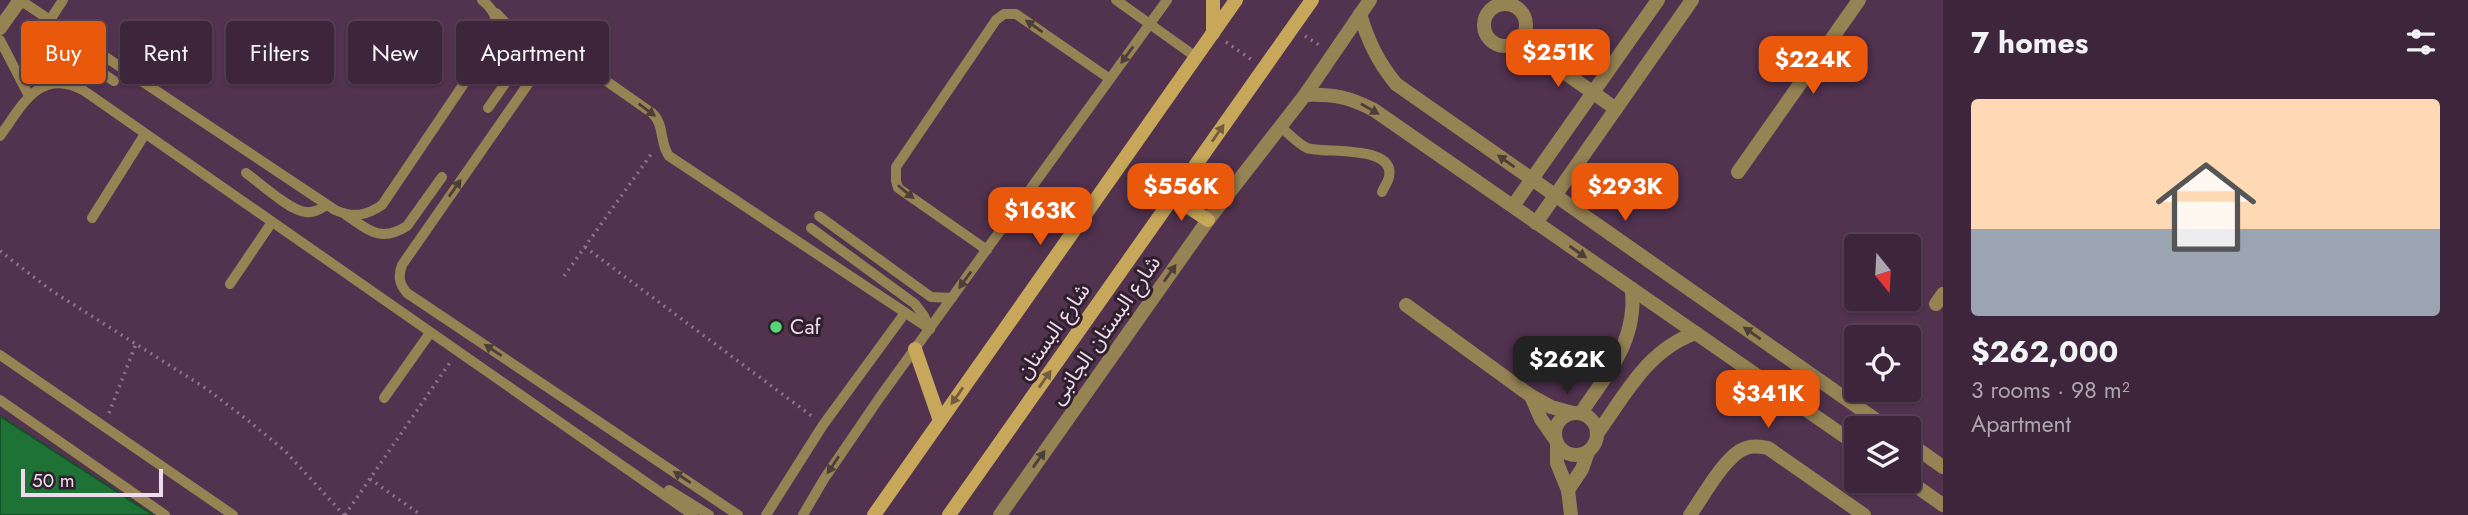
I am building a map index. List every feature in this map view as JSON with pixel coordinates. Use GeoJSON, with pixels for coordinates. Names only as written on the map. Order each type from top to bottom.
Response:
{"type":"FeatureCollection","features":[{"type":"Feature","properties":{"kind":"street"},"geometry":{"type":"LineString","coordinates":[[0,28],[20,0]]}},
{"type":"Feature","properties":{"kind":"street"},"geometry":{"type":"LineString","coordinates":[[1213,0],[1213,33]]}},
{"type":"Feature","properties":{"kind":"street","name":"شارع البستان"},"geometry":{"type":"LineString","coordinates":[[874,515],[1237,0]]}},
{"type":"Feature","properties":{"kind":"street","name":"شارع البستان"},"geometry":{"type":"LineString","coordinates":[[949,515],[1312,0]]}},
{"type":"Feature","properties":{"kind":"street","name":"شارع البستان الجانبى"},"geometry":{"type":"LineString","coordinates":[[1000,515],[1208,220],[1305,95],[1370,0]]}},
{"type":"Feature","properties":{"kind":"street"},"geometry":{"type":"LineString","coordinates":[[1513,206],[1658,0]]}},
{"type":"Feature","properties":{"kind":"street"},"geometry":{"type":"LineString","coordinates":[[1536,223],[1692,0]]}},
{"type":"Feature","properties":{"kind":"street"},"geometry":{"type":"LineString","coordinates":[[1738,172],[1859,0]]}},
{"type":"Feature","properties":{"kind":"street"},"geometry":{"type":"LineString","coordinates":[[1499,4],[1523,5],[1525,31],[1519,40],[1510,45],[1499,45],[1490,39],[1485,30],[1485,19],[1490,10],[1499,4]]}},
{"type":"Feature","properties":{"kind":"street"},"geometry":{"type":"LineString","coordinates":[[1360,14],[1367,39],[1379,63],[1396,84],[1870,416]]}},
{"type":"Feature","properties":{"kind":"street"},"geometry":{"type":"LineString","coordinates":[[1519,40],[1616,109]]}},
{"type":"Feature","properties":{"kind":"street"},"geometry":{"type":"LineString","coordinates":[[1305,95],[1329,94],[1353,99],[1374,110],[1844,436]]}},
{"type":"Feature","properties":{"kind":"street"},"geometry":{"type":"LineString","coordinates":[[1173,197],[1208,220]]}},
{"type":"Feature","properties":{"kind":"street"},"geometry":{"type":"LineString","coordinates":[[1571,515],[1568,489],[1559,472],[1555,430],[1564,416],[1577,413],[1624,348],[1633,313],[1632,289]]}},
{"type":"Feature","properties":{"kind":"street"},"geometry":{"type":"LineString","coordinates":[[1406,305],[1531,397],[1551,407],[1577,413],[1593,421],[1597,434]]}},
{"type":"Feature","properties":{"kind":"street"},"geometry":{"type":"LineString","coordinates":[[1531,397],[1541,419],[1561,449],[1574,456],[1588,452],[1593,448],[1597,434],[1648,363],[1675,342],[1696,333]]}},
{"type":"Feature","properties":{"kind":"street"},"geometry":{"type":"LineString","coordinates":[[915,349],[940,421]]}},
{"type":"Feature","properties":{"kind":"street"},"geometry":{"type":"LineString","coordinates":[[1690,515],[1730,459],[1747,447],[1758,446],[1768,448],[1864,515]]}},
{"type":"Feature","properties":{"kind":"street"},"geometry":{"type":"LineString","coordinates":[[1921,451],[1943,467]]}},
{"type":"Feature","properties":{"kind":"street"},"geometry":{"type":"LineString","coordinates":[[1568,489],[1582,468],[1588,452]]}},
{"type":"Feature","properties":{"kind":"street"},"geometry":{"type":"LineString","coordinates":[[1921,489],[1943,505]]}},
{"type":"Feature","properties":{"kind":"lane"},"geometry":{"type":"LineString","coordinates":[[20,0],[376,235],[387,235],[407,226],[442,177]]}},
{"type":"Feature","properties":{"kind":"lane"},"geometry":{"type":"LineString","coordinates":[[63,0],[50,20],[54,34],[63,47],[114,81]]}},
{"type":"Feature","properties":{"kind":"lane"},"geometry":{"type":"LineString","coordinates":[[482,0],[516,34],[523,52],[521,61],[488,108]]}},
{"type":"Feature","properties":{"kind":"lane"},"geometry":{"type":"LineString","coordinates":[[1116,0],[1196,57]]}},
{"type":"Feature","properties":{"kind":"lane"},"geometry":{"type":"LineString","coordinates":[[803,515],[848,443],[1167,0]]}},
{"type":"Feature","properties":{"kind":"lane"},"geometry":{"type":"LineString","coordinates":[[346,215],[359,216],[382,205],[492,42],[497,21],[493,10]]}},
{"type":"Feature","properties":{"kind":"lane"},"geometry":{"type":"LineString","coordinates":[[986,250],[898,188],[895,174],[896,167],[996,20],[1004,14],[1016,14],[1110,79]]}},
{"type":"Feature","properties":{"kind":"lane"},"geometry":{"type":"LineString","coordinates":[[0,40],[29,96]]}},
{"type":"Feature","properties":{"kind":"lane"},"geometry":{"type":"LineString","coordinates":[[738,515],[407,293],[400,281],[402,265],[540,65],[548,58],[560,55],[572,57],[652,113],[660,122],[661,139],[669,156],[930,329]]}},
{"type":"Feature","properties":{"kind":"lane"},"geometry":{"type":"LineString","coordinates":[[0,136],[38,88],[49,84],[72,85],[693,515]]}},
{"type":"Feature","properties":{"kind":"lane"},"geometry":{"type":"LineString","coordinates":[[1281,127],[1308,149],[1377,156],[1389,171],[1382,192]]}},
{"type":"Feature","properties":{"kind":"lane"},"geometry":{"type":"LineString","coordinates":[[92,218],[145,134]]}},
{"type":"Feature","properties":{"kind":"lane"},"geometry":{"type":"LineString","coordinates":[[246,173],[297,210],[318,211],[327,205]]}},
{"type":"Feature","properties":{"kind":"lane"},"geometry":{"type":"LineString","coordinates":[[819,216],[931,297],[952,298]]}},
{"type":"Feature","properties":{"kind":"lane"},"geometry":{"type":"LineString","coordinates":[[230,284],[272,222]]}},
{"type":"Feature","properties":{"kind":"lane"},"geometry":{"type":"LineString","coordinates":[[811,228],[915,304],[930,329]]}},
{"type":"Feature","properties":{"kind":"lane"},"geometry":{"type":"LineString","coordinates":[[766,515],[823,425],[905,313]]}},
{"type":"Feature","properties":{"kind":"lane"},"geometry":{"type":"LineString","coordinates":[[384,398],[429,333]]}},
{"type":"Feature","properties":{"kind":"lane"},"geometry":{"type":"LineString","coordinates":[[0,355],[233,515]]}},
{"type":"Feature","properties":{"kind":"lane"},"geometry":{"type":"LineString","coordinates":[[0,400],[164,515]]}},
{"type":"Feature","properties":{"kind":"lane"},"geometry":{"type":"LineString","coordinates":[[669,490],[709,515]]}},
{"type":"Feature","properties":{"kind":"path"},"geometry":{"type":"LineString","coordinates":[[1293,27],[1332,55]]}},
{"type":"Feature","properties":{"kind":"path"},"geometry":{"type":"LineString","coordinates":[[1213,33],[1264,68]]}},
{"type":"Feature","properties":{"kind":"path"},"geometry":{"type":"LineString","coordinates":[[564,276],[661,139]]}},
{"type":"Feature","properties":{"kind":"path"},"geometry":{"type":"LineString","coordinates":[[585,247],[789,399]]}},
{"type":"Feature","properties":{"kind":"path"},"geometry":{"type":"LineString","coordinates":[[0,251],[63,299],[207,389],[285,451],[344,515],[458,351]]}},
{"type":"Feature","properties":{"kind":"path"},"geometry":{"type":"LineString","coordinates":[[103,427],[136,344]]}},
{"type":"Feature","properties":{"kind":"path"},"geometry":{"type":"LineString","coordinates":[[370,479],[421,515]]}},
{"type":"Feature","properties":{"kind":"building"},"geometry":{"type":"Polygon","coordinates":[[[0,416],[153,515],[0,515],[0,416]]]}},
{"type":"Feature","properties":{"kind":"place","name":"Caf"},"geometry":{"type":"Point","coordinates":[776,327]}}]}
